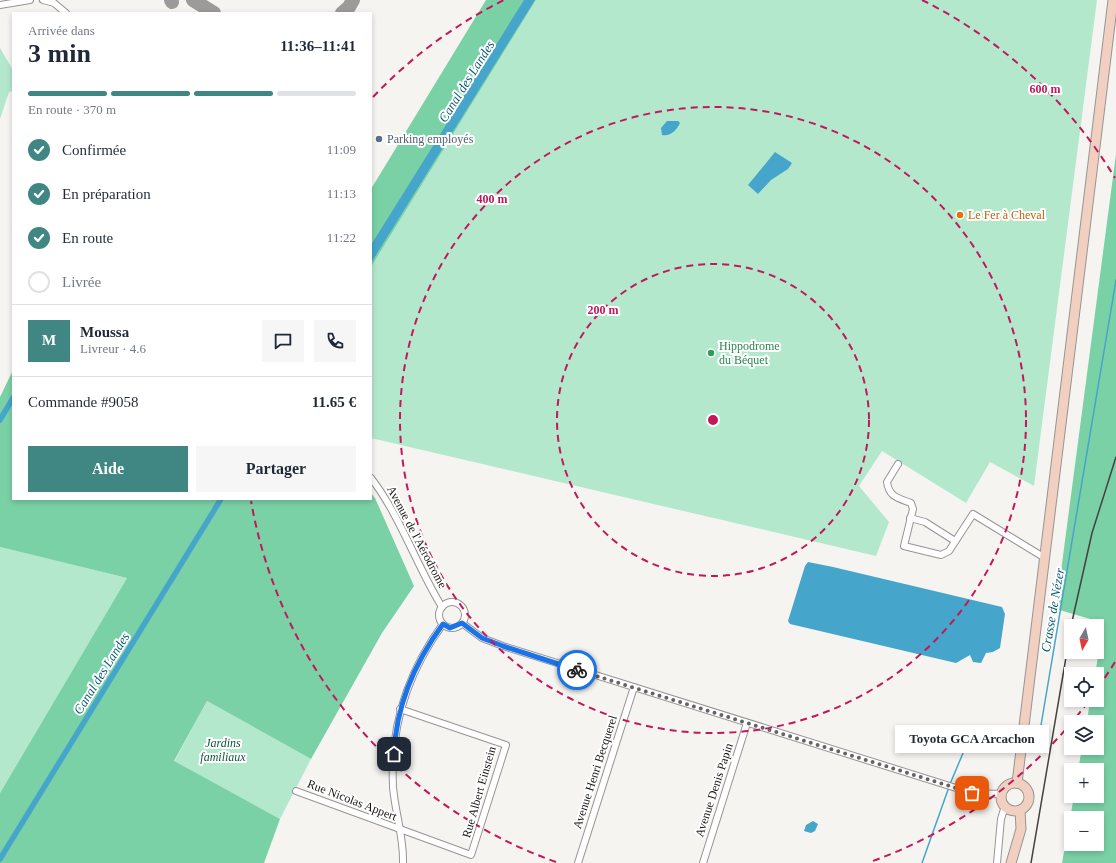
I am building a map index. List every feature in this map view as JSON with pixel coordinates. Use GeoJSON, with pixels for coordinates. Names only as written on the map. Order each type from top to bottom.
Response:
{"type":"FeatureCollection","features":[{"type":"Feature","properties":{"kind":"main road"},"geometry":{"type":"LineString","coordinates":[[1017,783],[1113,0]]}},
{"type":"Feature","properties":{"kind":"main road"},"geometry":{"type":"LineString","coordinates":[[1017,783],[1025,787],[1029,795],[1027,804],[1020,810],[1012,810],[1005,806],[1002,794],[1009,784],[1017,783]]}},
{"type":"Feature","properties":{"kind":"main road"},"geometry":{"type":"LineString","coordinates":[[1011,863],[1021,829],[1020,810]]}},
{"type":"Feature","properties":{"kind":"street"},"geometry":{"type":"LineString","coordinates":[[0,5],[30,0]]}},
{"type":"Feature","properties":{"kind":"street"},"geometry":{"type":"LineString","coordinates":[[43,0],[54,3],[65,12]]}},
{"type":"Feature","properties":{"kind":"street"},"geometry":{"type":"LineString","coordinates":[[898,464],[887,482],[888,490],[893,497],[911,503],[913,509],[904,546],[941,555],[949,551],[973,514],[1045,558]]}},
{"type":"Feature","properties":{"kind":"street","name":"Avenue de l'Aérodrome"},"geometry":{"type":"LineString","coordinates":[[372,479],[383,494],[423,576],[442,606]]}},
{"type":"Feature","properties":{"kind":"street"},"geometry":{"type":"LineString","coordinates":[[910,518],[925,522],[955,541]]}},
{"type":"Feature","properties":{"kind":"street"},"geometry":{"type":"LineString","coordinates":[[449,603],[460,605],[465,616],[462,623],[450,628],[443,624],[439,614],[442,606],[449,603]]}},
{"type":"Feature","properties":{"kind":"street"},"geometry":{"type":"LineString","coordinates":[[462,623],[482,638],[503,646],[948,786],[978,794],[1002,794]]}},
{"type":"Feature","properties":{"kind":"street"},"geometry":{"type":"LineString","coordinates":[[403,863],[393,776],[395,743],[400,709],[415,669],[427,646],[443,624]]}},
{"type":"Feature","properties":{"kind":"street","name":"Avenue Henri Becquerel"},"geometry":{"type":"LineString","coordinates":[[578,863],[634,687]]}},
{"type":"Feature","properties":{"kind":"street","name":"Rue Albert Einstein"},"geometry":{"type":"LineString","coordinates":[[399,830],[471,855],[506,745],[400,709]]}},
{"type":"Feature","properties":{"kind":"street","name":"Avenue Denis Papin"},"geometry":{"type":"LineString","coordinates":[[703,863],[747,723]]}},
{"type":"Feature","properties":{"kind":"street","name":"Rue Nicolas Appert"},"geometry":{"type":"LineString","coordinates":[[296,791],[399,830]]}},
{"type":"Feature","properties":{"kind":"street"},"geometry":{"type":"LineString","coordinates":[[997,863],[1001,819],[1005,806]]}},
{"type":"Feature","properties":{"kind":"green space"},"geometry":{"type":"Polygon","coordinates":[[[486,0],[536,0],[372,265],[372,187],[486,0]]]}},
{"type":"Feature","properties":{"kind":"green space","name":"Hippodrome du Béquet"},"geometry":{"type":"Polygon","coordinates":[[[536,0],[1097,0],[1034,486],[990,462],[966,503],[882,451],[859,486],[889,522],[876,556],[372,438],[372,265],[536,0]]]}},
{"type":"Feature","properties":{"kind":"green space"},"geometry":{"type":"Polygon","coordinates":[[[0,48],[12,68],[12,91],[9,92],[0,119],[0,48]]]}},
{"type":"Feature","properties":{"kind":"green space"},"geometry":{"type":"Polygon","coordinates":[[[1116,154],[1116,863],[1062,863],[1064,851],[1104,851],[1104,811],[1071,811],[1073,803],[1104,803],[1104,763],[1079,763],[1081,755],[1104,755],[1104,715],[1088,715],[1089,707],[1104,707],[1104,667],[1096,667],[1098,659],[1104,659],[1104,619],[1090,619],[1056,609],[1116,154]]]}},
{"type":"Feature","properties":{"kind":"green space"},"geometry":{"type":"Polygon","coordinates":[[[12,372],[12,500],[372,500],[372,494],[375,498],[414,586],[382,633],[311,759],[207,701],[174,761],[280,819],[264,863],[0,863],[0,793],[127,578],[0,547],[0,397],[12,372]]]}},
{"type":"Feature","properties":{"kind":"green space"},"geometry":{"type":"Polygon","coordinates":[[[0,547],[127,578],[0,793],[0,547]]]}},
{"type":"Feature","properties":{"kind":"green space","name":"Jardins familiaux"},"geometry":{"type":"Polygon","coordinates":[[[207,701],[311,759],[280,819],[174,762],[207,701]]]}},
{"type":"Feature","properties":{"kind":"water"},"geometry":{"type":"Polygon","coordinates":[[[524,0],[535,0],[372,261],[372,243],[524,0]]]}},
{"type":"Feature","properties":{"kind":"water"},"geometry":{"type":"Polygon","coordinates":[[[667,121],[678,121],[680,123],[673,132],[668,135],[662,135],[661,128],[667,121]]]}},
{"type":"Feature","properties":{"kind":"water"},"geometry":{"type":"Polygon","coordinates":[[[775,152],[792,163],[788,169],[771,180],[758,194],[748,185],[775,152]]]}},
{"type":"Feature","properties":{"kind":"water"},"geometry":{"type":"Polygon","coordinates":[[[808,562],[1002,607],[1005,614],[1000,648],[993,652],[986,653],[981,663],[973,662],[970,655],[956,663],[790,624],[788,621],[805,566],[808,562]]]}},
{"type":"Feature","properties":{"kind":"water"},"geometry":{"type":"Polygon","coordinates":[[[813,821],[818,824],[815,831],[811,833],[804,831],[806,825],[813,821]]]}},
{"type":"Feature","properties":{"kind":"waterway","name":"Crasse de Nézer"},"geometry":{"type":"LineString","coordinates":[[1024,748],[1037,749],[1116,280]]}},
{"type":"Feature","properties":{"kind":"waterway"},"geometry":{"type":"LineString","coordinates":[[0,420],[12,400]]}},
{"type":"Feature","properties":{"kind":"waterway","name":"Canal des Landes"},"geometry":{"type":"LineString","coordinates":[[0,859],[220,500]]}},
{"type":"Feature","properties":{"kind":"waterway","name":"Crasse de Nézer"},"geometry":{"type":"LineString","coordinates":[[950,784],[966,746],[1019,748]]}},
{"type":"Feature","properties":{"kind":"waterway","name":"Crasse de Nézer"},"geometry":{"type":"LineString","coordinates":[[922,863],[949,787]]}},
{"type":"Feature","properties":{"kind":"taxiway"},"geometry":{"type":"LineString","coordinates":[[193,0],[212,12]]}},
{"type":"Feature","properties":{"kind":"taxiway"},"geometry":{"type":"LineString","coordinates":[[343,12],[349,7],[353,0]]}},
{"type":"Feature","properties":{"kind":"railway"},"geometry":{"type":"LineString","coordinates":[[1073,619],[1092,533],[1116,457]]}},
{"type":"Feature","properties":{"kind":"railway"},"geometry":{"type":"LineString","coordinates":[[1031,863],[1066,659]]}},
{"type":"Feature","properties":{"kind":"way so far"},"geometry":{"type":"LineString","coordinates":[[577,670],[972,793]]}},
{"type":"Feature","properties":{"kind":"place","name":"Parking employés"},"geometry":{"type":"Point","coordinates":[379,139]}},
{"type":"Feature","properties":{"kind":"place","name":"Le Fer à Cheval"},"geometry":{"type":"Point","coordinates":[960,215]}},
{"type":"Feature","properties":{"kind":"place","name":"Hippodrome du Béquet"},"geometry":{"type":"Point","coordinates":[711,353]}},
{"type":"Feature","properties":{"kind":"place","name":"Toyota GCA Arcachon"},"geometry":{"type":"Point","coordinates":[972,793]}},
{"type":"Feature","properties":{"kind":"route"},"geometry":{"type":"LineString","coordinates":[[394,754],[402,700],[415,669],[427,646],[443,624],[450,628],[455,628],[462,623],[482,638],[577,670]]}}]}
